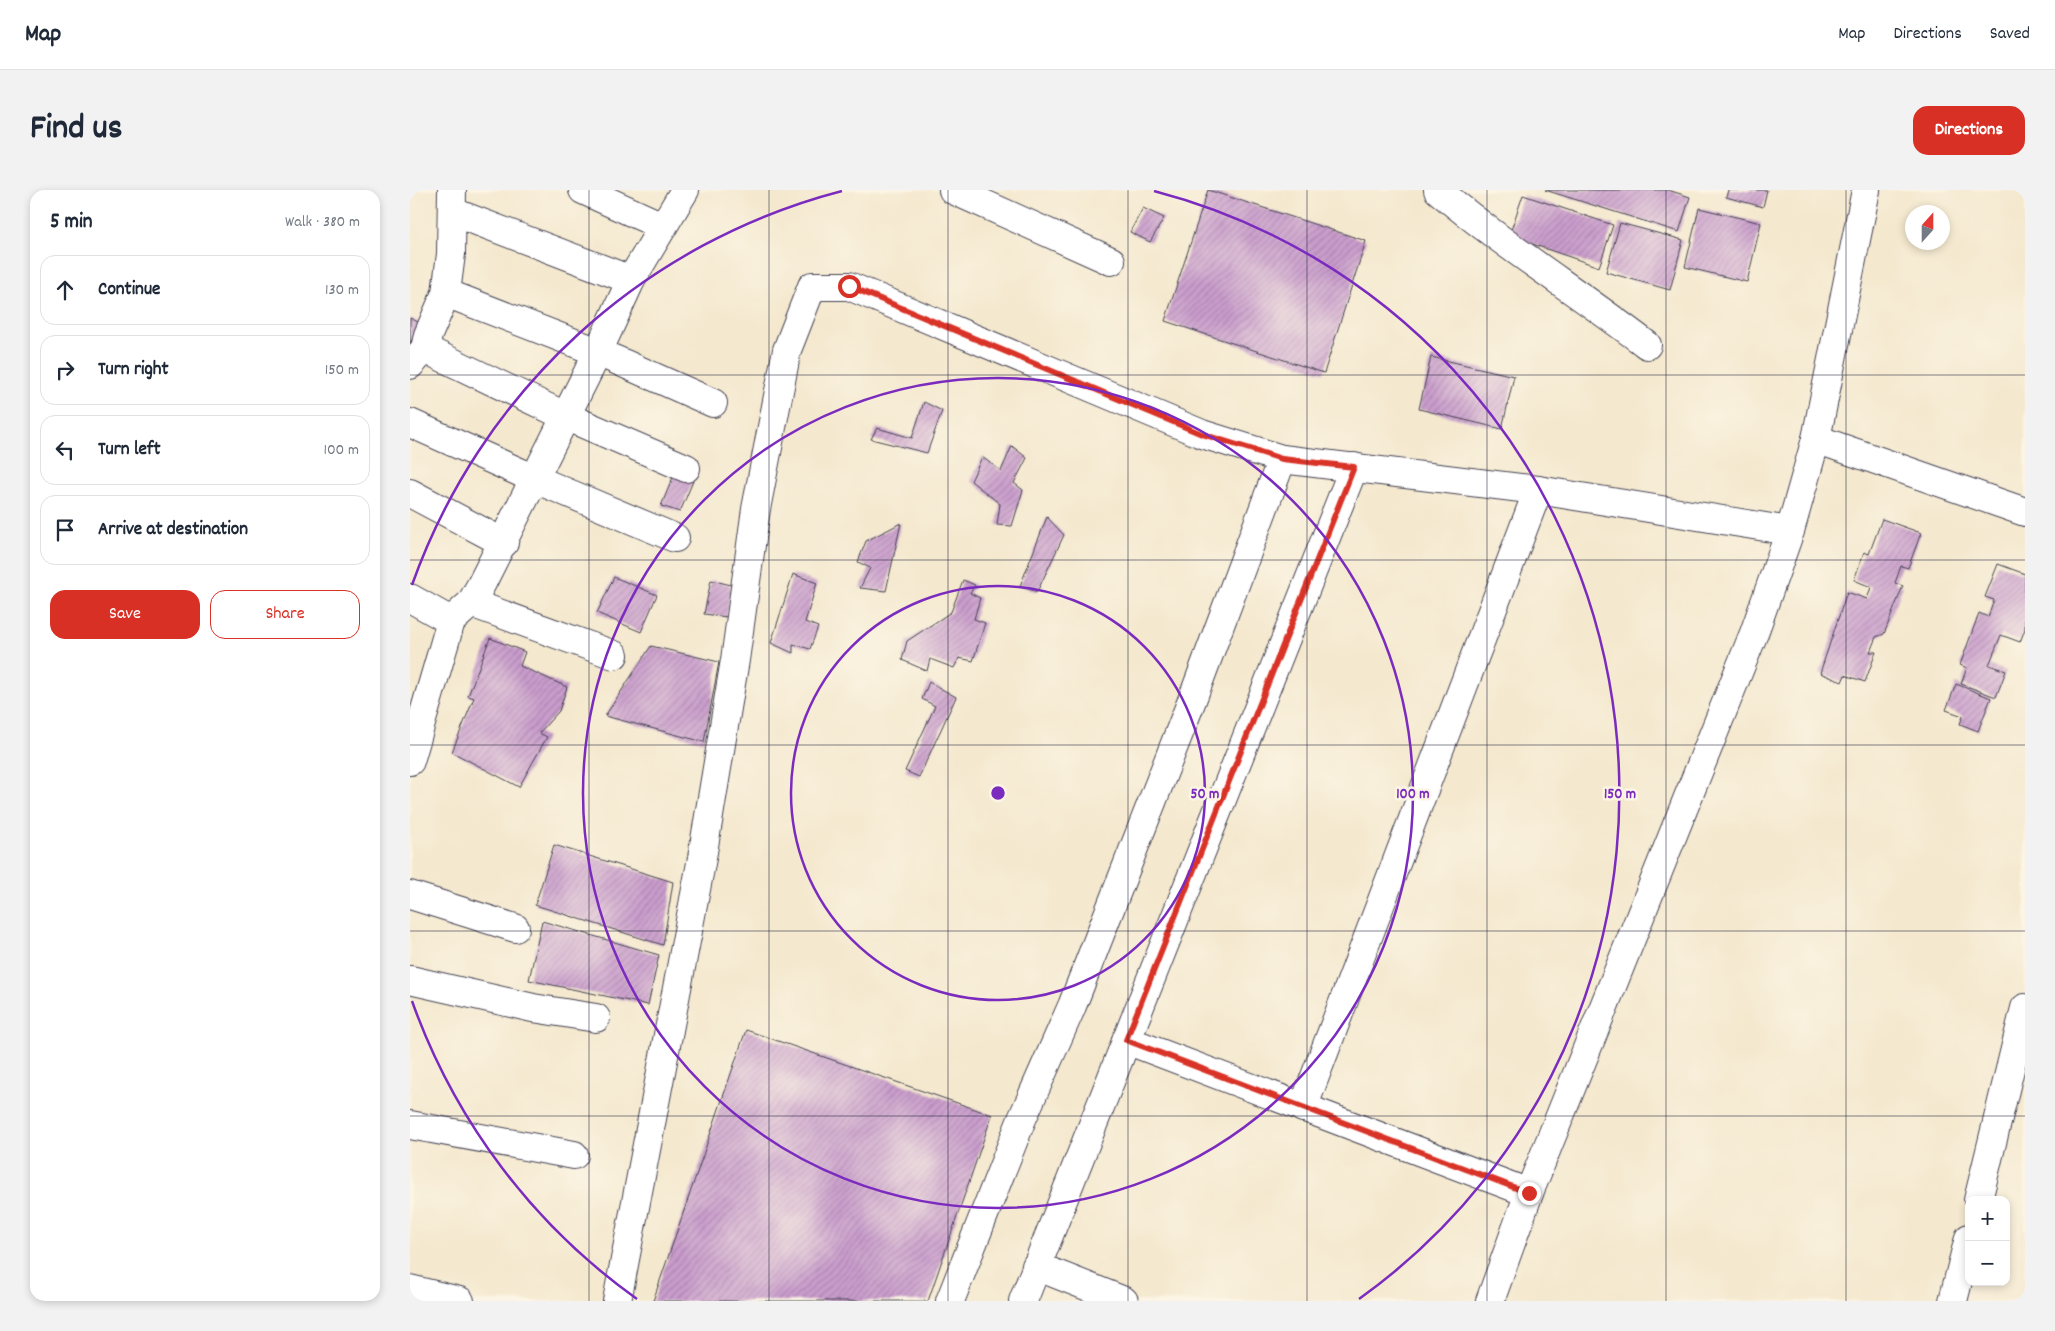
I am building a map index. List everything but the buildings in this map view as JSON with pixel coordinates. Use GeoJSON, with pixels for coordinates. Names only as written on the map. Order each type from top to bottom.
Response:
{"type":"FeatureCollection","features":[{"type":"Feature","properties":{"kind":"street"},"geometry":{"type":"LineString","coordinates":[[411,751],[451,621],[471,603],[504,543],[598,352],[631,280],[685,190]]}},
{"type":"Feature","properties":{"kind":"street"},"geometry":{"type":"LineString","coordinates":[[953,190],[1111,261]]}},
{"type":"Feature","properties":{"kind":"street"},"geometry":{"type":"LineString","coordinates":[[1438,190],[1475,222],[1593,303],[1647,345]]}},
{"type":"Feature","properties":{"kind":"street"},"geometry":{"type":"LineString","coordinates":[[1490,1301],[1529,1193],[1754,633],[1790,531],[1816,439],[1866,190]]}},
{"type":"Feature","properties":{"kind":"street"},"geometry":{"type":"LineString","coordinates":[[587,191],[662,226]]}},
{"type":"Feature","properties":{"kind":"street"},"geometry":{"type":"LineString","coordinates":[[631,280],[453,201],[446,293],[418,356],[686,468]]}},
{"type":"Feature","properties":{"kind":"street"},"geometry":{"type":"LineString","coordinates":[[617,1301],[702,858],[735,660],[756,509],[787,350],[812,286],[849,286],[1202,434],[1282,459],[1538,490],[1790,531]]}},
{"type":"Feature","properties":{"kind":"street"},"geometry":{"type":"LineString","coordinates":[[446,293],[598,352],[714,403]]}},
{"type":"Feature","properties":{"kind":"street"},"geometry":{"type":"LineString","coordinates":[[410,423],[535,479],[675,538]]}},
{"type":"Feature","properties":{"kind":"street"},"geometry":{"type":"LineString","coordinates":[[1816,439],[2025,512]]}},
{"type":"Feature","properties":{"kind":"street"},"geometry":{"type":"LineString","coordinates":[[950,1301],[1022,1119],[1083,978],[1192,700],[1282,459]]}},
{"type":"Feature","properties":{"kind":"street"},"geometry":{"type":"LineString","coordinates":[[1023,1301],[1354,467]]}},
{"type":"Feature","properties":{"kind":"street"},"geometry":{"type":"LineString","coordinates":[[1303,1108],[1538,490]]}},
{"type":"Feature","properties":{"kind":"street"},"geometry":{"type":"LineString","coordinates":[[410,493],[504,543]]}},
{"type":"Feature","properties":{"kind":"street"},"geometry":{"type":"LineString","coordinates":[[410,598],[451,621]]}},
{"type":"Feature","properties":{"kind":"street"},"geometry":{"type":"LineString","coordinates":[[471,603],[614,656]]}},
{"type":"Feature","properties":{"kind":"street"},"geometry":{"type":"LineString","coordinates":[[410,896],[515,928]]}},
{"type":"Feature","properties":{"kind":"street"},"geometry":{"type":"LineString","coordinates":[[410,980],[533,1008],[596,1018]]}},
{"type":"Feature","properties":{"kind":"street"},"geometry":{"type":"LineString","coordinates":[[1979,1196],[2025,1008]]}},
{"type":"Feature","properties":{"kind":"street"},"geometry":{"type":"LineString","coordinates":[[1126,1040],[1529,1193]]}},
{"type":"Feature","properties":{"kind":"street"},"geometry":{"type":"LineString","coordinates":[[410,1125],[574,1155]]}},
{"type":"Feature","properties":{"kind":"street"},"geometry":{"type":"LineString","coordinates":[[1953,1301],[1968,1241]]}},
{"type":"Feature","properties":{"kind":"street"},"geometry":{"type":"LineString","coordinates":[[1036,1266],[1124,1301]]}},
{"type":"Feature","properties":{"kind":"street"},"geometry":{"type":"LineString","coordinates":[[410,1289],[460,1301]]}},
{"type":"Feature","properties":{"kind":"route"},"geometry":{"type":"LineString","coordinates":[[849,286],[1202,434],[1282,459],[1354,467],[1126,1040],[1529,1193]]}}]}
